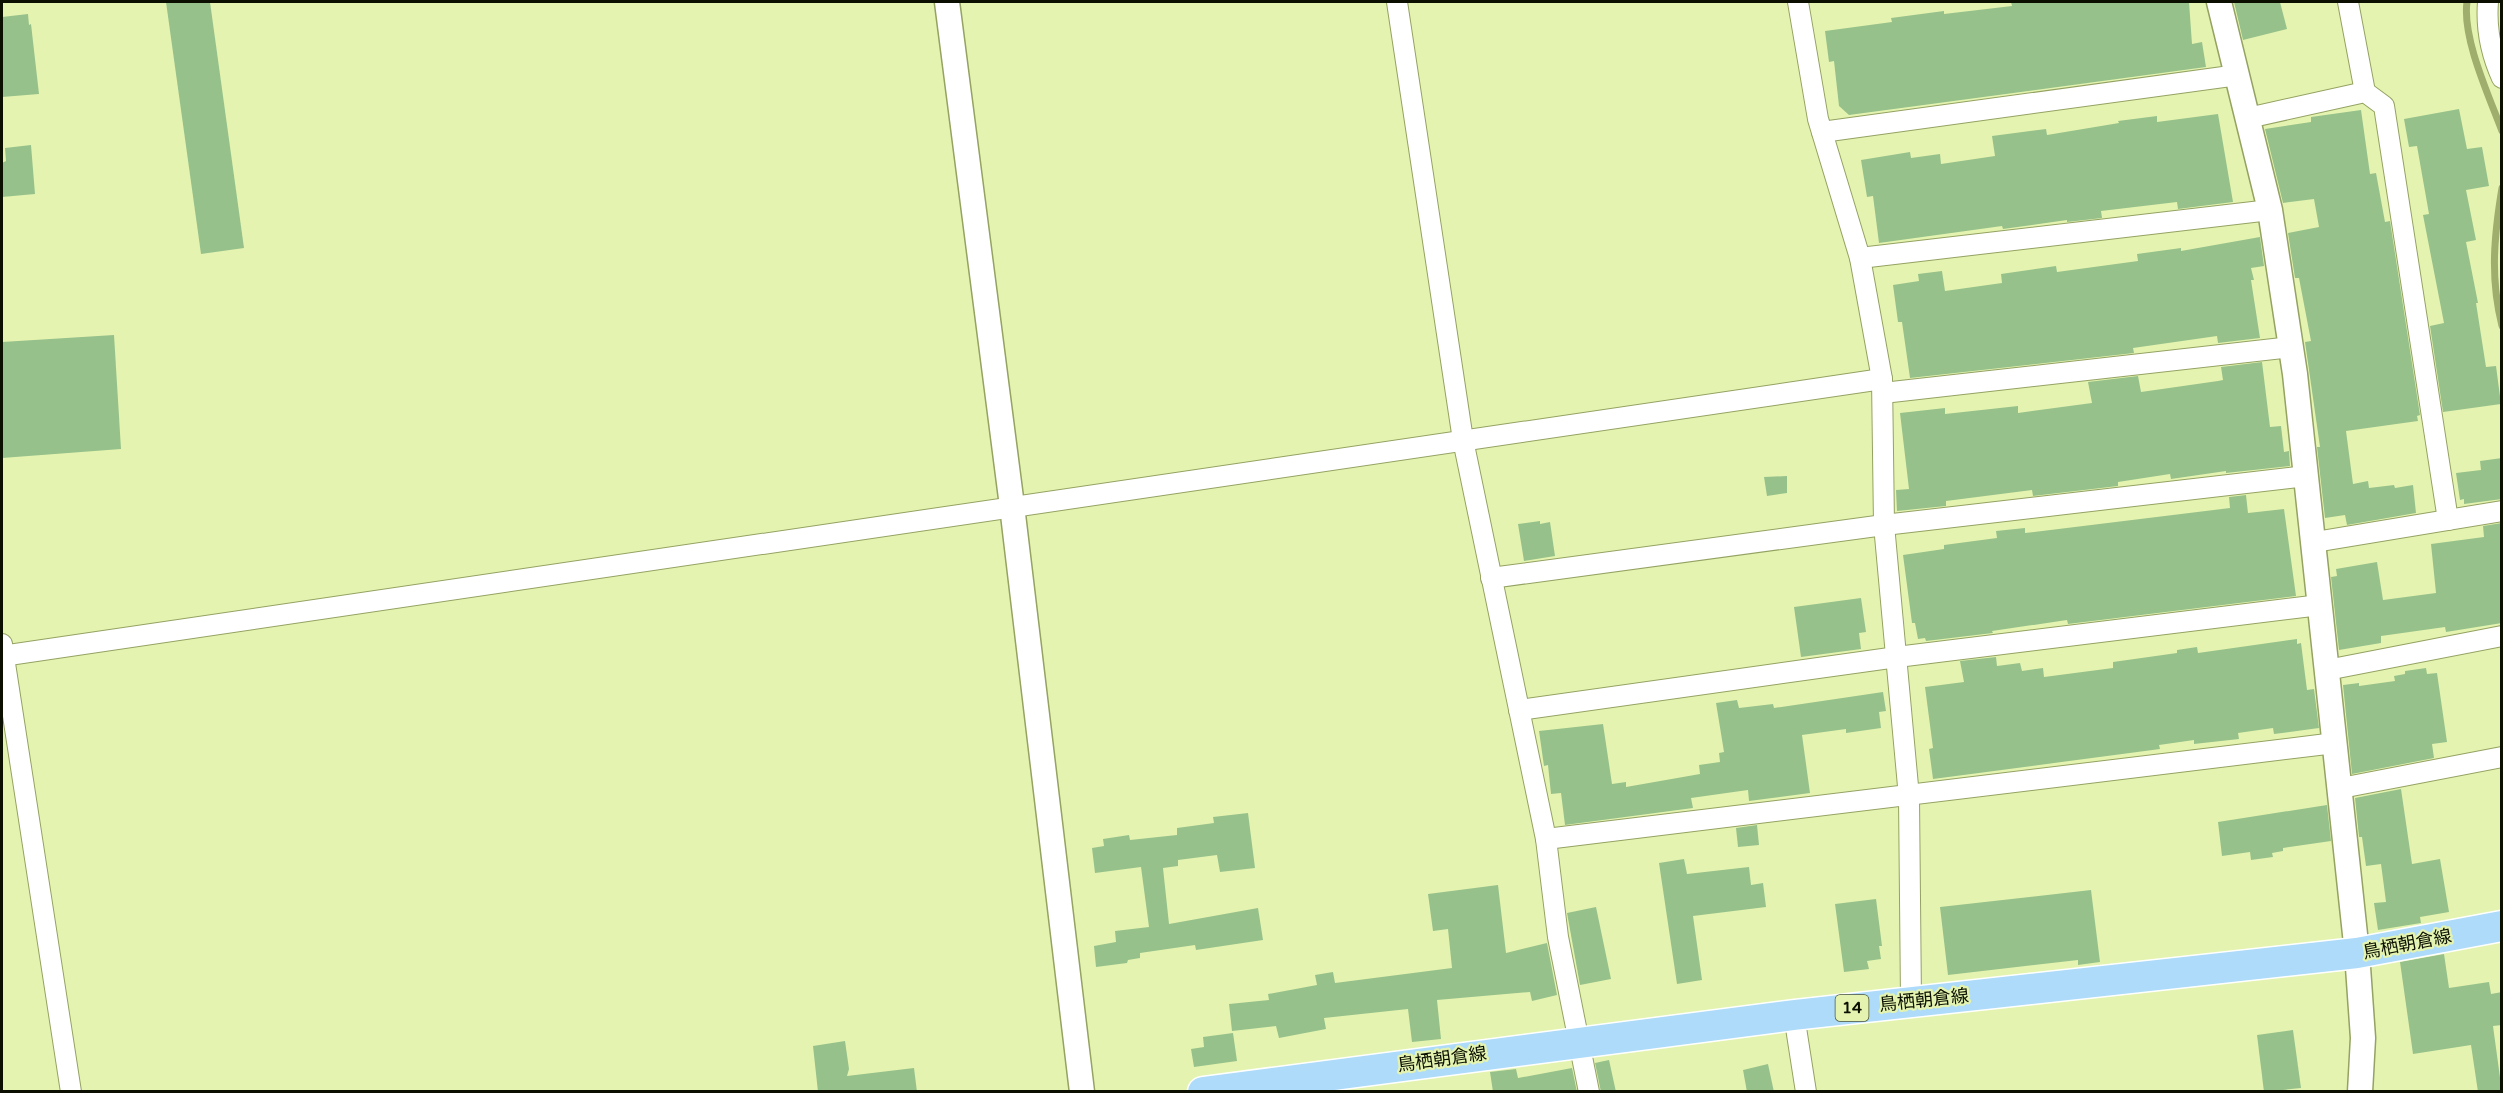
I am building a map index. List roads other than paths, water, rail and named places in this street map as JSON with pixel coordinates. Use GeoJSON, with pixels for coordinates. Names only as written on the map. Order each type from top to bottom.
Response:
{"type":"FeatureCollection","features":[{"type":"Feature","properties":{"kind":"main road","name":"鳥栖朝倉線"},"geometry":{"type":"LineString","coordinates":[[1203,1092],[1579,1041],[1794,1015],[2357,953],[2502,926]]}},
{"type":"Feature","properties":{"kind":"street"},"geometry":{"type":"LineString","coordinates":[[947,2],[1012,506],[1082,1092]]}},
{"type":"Feature","properties":{"kind":"street"},"geometry":{"type":"LineString","coordinates":[[1397,2],[1463,440],[1546,839],[1558,937],[1589,1092]]}},
{"type":"Feature","properties":{"kind":"street"},"geometry":{"type":"LineString","coordinates":[[1798,2],[1822,132],[1860,258],[1882,386],[1884,525],[1909,796],[1911,1001]]}},
{"type":"Feature","properties":{"kind":"street"},"geometry":{"type":"LineString","coordinates":[[2219,2],[2270,210],[2291,347],[2315,542],[2357,953],[2363,1038],[2360,1092]]}},
{"type":"Feature","properties":{"kind":"street"},"geometry":{"type":"LineString","coordinates":[[2348,2],[2365,92],[2384,106],[2448,520]]}},
{"type":"Feature","properties":{"kind":"street"},"geometry":{"type":"LineString","coordinates":[[2488,2],[2487,15],[2499,66]]}},
{"type":"Feature","properties":{"kind":"street"},"geometry":{"type":"LineString","coordinates":[[1822,132],[2238,75]]}},
{"type":"Feature","properties":{"kind":"street"},"geometry":{"type":"LineString","coordinates":[[2248,118],[2365,92]]}},
{"type":"Feature","properties":{"kind":"street"},"geometry":{"type":"LineString","coordinates":[[1860,258],[2270,210]]}},
{"type":"Feature","properties":{"kind":"street"},"geometry":{"type":"LineString","coordinates":[[71,1092],[2,652],[1463,440],[1882,386],[2291,347]]}},
{"type":"Feature","properties":{"kind":"street"},"geometry":{"type":"LineString","coordinates":[[1491,578],[1884,525],[2306,476]]}},
{"type":"Feature","properties":{"kind":"street"},"geometry":{"type":"LineString","coordinates":[[2315,542],[2502,511]]}},
{"type":"Feature","properties":{"kind":"street"},"geometry":{"type":"LineString","coordinates":[[1519,710],[1897,657],[2320,605]]}},
{"type":"Feature","properties":{"kind":"street"},"geometry":{"type":"LineString","coordinates":[[2327,670],[2502,636]]}},
{"type":"Feature","properties":{"kind":"street"},"geometry":{"type":"LineString","coordinates":[[1546,839],[2335,743]]}},
{"type":"Feature","properties":{"kind":"street"},"geometry":{"type":"LineString","coordinates":[[2341,788],[2502,757]]}},
{"type":"Feature","properties":{"kind":"street"},"geometry":{"type":"LineString","coordinates":[[1794,1015],[1806,1092]]}},
{"type":"Feature","properties":{"kind":"waterway"},"geometry":{"type":"LineString","coordinates":[[2467,2],[2472,49],[2502,131]]}},
{"type":"Feature","properties":{"kind":"waterway"},"geometry":{"type":"LineString","coordinates":[[2502,188],[2494,257],[2496,291],[2502,326]]}}]}
